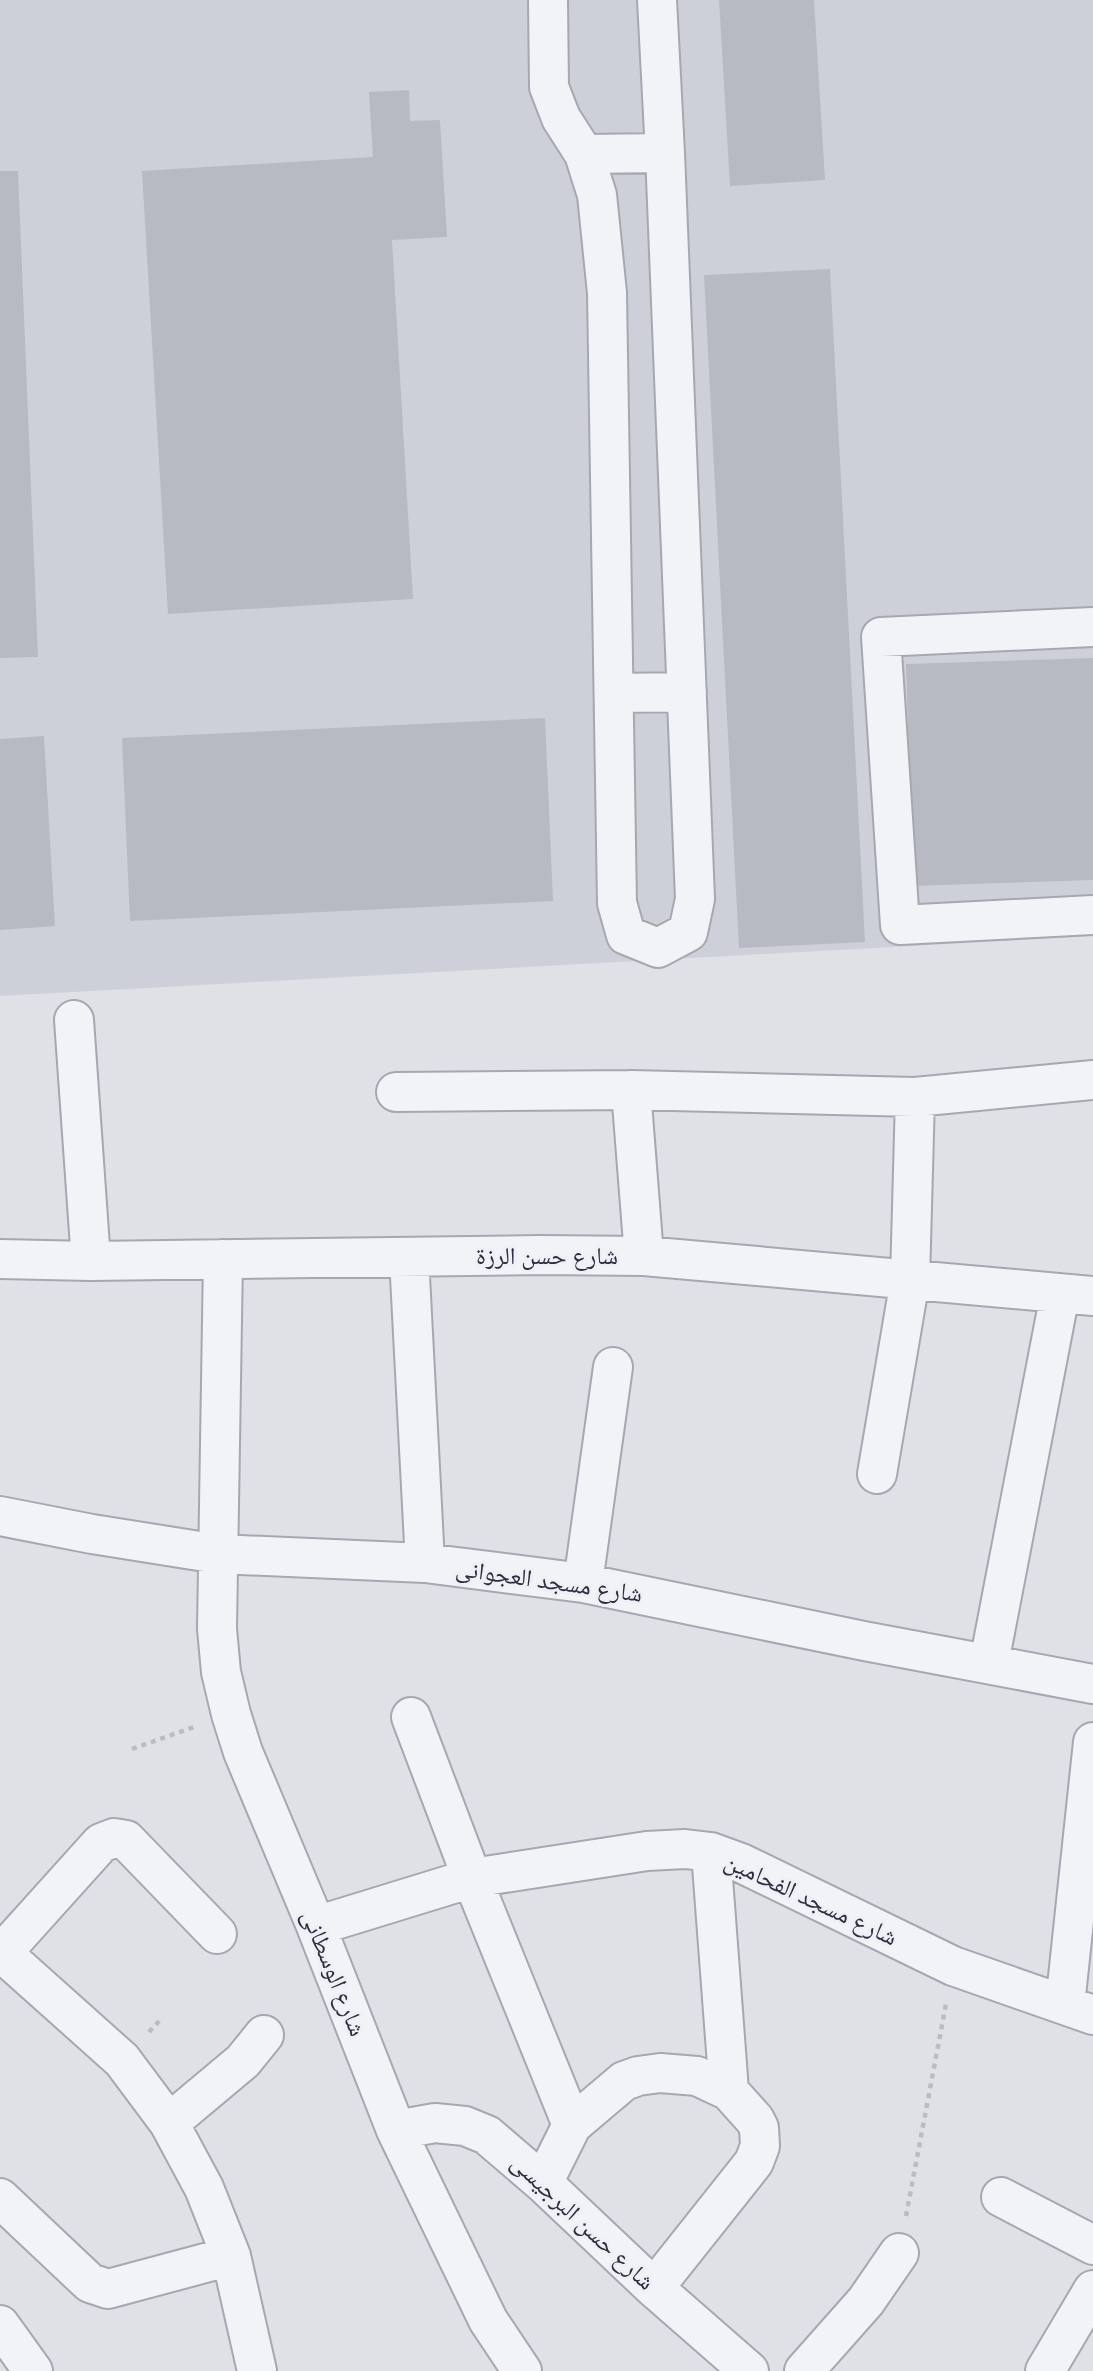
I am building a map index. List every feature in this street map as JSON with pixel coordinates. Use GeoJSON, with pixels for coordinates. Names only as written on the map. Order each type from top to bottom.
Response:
{"type":"FeatureCollection","features":[{"type":"Feature","properties":{"kind":"street"},"geometry":{"type":"LineString","coordinates":[[548,0],[549,87],[561,118],[584,154],[597,195],[607,293],[617,903],[626,935],[657,948],[688,932],[695,899],[657,0]]}},
{"type":"Feature","properties":{"kind":"street"},"geometry":{"type":"LineString","coordinates":[[584,154],[665,153]]}},
{"type":"Feature","properties":{"kind":"street"},"geometry":{"type":"LineString","coordinates":[[1093,627],[881,637],[900,925],[1093,915]]}},
{"type":"Feature","properties":{"kind":"street"},"geometry":{"type":"LineString","coordinates":[[614,693],[687,692]]}},
{"type":"Feature","properties":{"kind":"street"},"geometry":{"type":"LineString","coordinates":[[74,1020],[91,1261]]}},
{"type":"Feature","properties":{"kind":"street"},"geometry":{"type":"LineString","coordinates":[[396,1092],[631,1090],[915,1097],[1093,1080]]}},
{"type":"Feature","properties":{"kind":"street"},"geometry":{"type":"LineString","coordinates":[[631,1090],[644,1256]]}},
{"type":"Feature","properties":{"kind":"street"},"geometry":{"type":"LineString","coordinates":[[877,1474],[910,1280],[915,1097]]}},
{"type":"Feature","properties":{"kind":"street","name":"شارع حسن الرزة"},"geometry":{"type":"LineString","coordinates":[[0,1259],[91,1261],[644,1256],[1076,1295]]}},
{"type":"Feature","properties":{"kind":"street"},"geometry":{"type":"LineString","coordinates":[[409,1257],[425,1563]]}},
{"type":"Feature","properties":{"kind":"street","name":"شارع الوسطانى"},"geometry":{"type":"LineString","coordinates":[[223,1259],[217,1629],[221,1672],[231,1714],[243,1752],[316,1926],[396,2130],[488,2320],[522,2371]]}},
{"type":"Feature","properties":{"kind":"street"},"geometry":{"type":"LineString","coordinates":[[989,1663],[1076,1295]]}},
{"type":"Feature","properties":{"kind":"street"},"geometry":{"type":"LineString","coordinates":[[583,1583],[612,1367]]}},
{"type":"Feature","properties":{"kind":"street","name":"شارع مسجد العجوانى"},"geometry":{"type":"LineString","coordinates":[[0,1516],[218,1554],[425,1563],[583,1583],[864,1641],[1093,1684]]}},
{"type":"Feature","properties":{"kind":"street"},"geometry":{"type":"LineString","coordinates":[[411,1717],[472,1878],[572,2125]]}},
{"type":"Feature","properties":{"kind":"street"},"geometry":{"type":"LineString","coordinates":[[1079,2010],[1093,1742]]}},
{"type":"Feature","properties":{"kind":"street"},"geometry":{"type":"LineString","coordinates":[[217,1934],[126,1840],[114,1838],[101,1843],[1,1952],[122,2060],[169,2123],[204,2188],[231,2256],[257,2371]]}},
{"type":"Feature","properties":{"kind":"street","name":"شارع مسجد الفحامين"},"geometry":{"type":"LineString","coordinates":[[316,1926],[472,1878],[647,1851],[685,1849],[711,1852],[741,1863],[953,1966],[1079,2010]]}},
{"type":"Feature","properties":{"kind":"street"},"geometry":{"type":"LineString","coordinates":[[711,1852],[729,2091]]}},
{"type":"Feature","properties":{"kind":"street"},"geometry":{"type":"LineString","coordinates":[[169,2123],[243,2061],[264,2035]]}},
{"type":"Feature","properties":{"kind":"street"},"geometry":{"type":"LineString","coordinates":[[543,2183],[572,2125],[624,2081],[660,2073],[697,2076],[729,2091],[759,2128],[760,2146],[754,2162],[654,2288]]}},
{"type":"Feature","properties":{"kind":"street","name":"شارع حسن البرجيسى"},"geometry":{"type":"LineString","coordinates":[[396,2130],[435,2123],[465,2126],[487,2135],[749,2371]]}},
{"type":"Feature","properties":{"kind":"street"},"geometry":{"type":"LineString","coordinates":[[1000,2197],[1093,2245]]}},
{"type":"Feature","properties":{"kind":"street"},"geometry":{"type":"LineString","coordinates":[[0,2198],[90,2283],[98,2287],[108,2289],[231,2256]]}},
{"type":"Feature","properties":{"kind":"street"},"geometry":{"type":"LineString","coordinates":[[804,2371],[866,2301],[899,2253]]}},
{"type":"Feature","properties":{"kind":"street"},"geometry":{"type":"LineString","coordinates":[[1045,2371],[1093,2290]]}},
{"type":"Feature","properties":{"kind":"street"},"geometry":{"type":"LineString","coordinates":[[0,2325],[33,2371]]}},
{"type":"Feature","properties":{"kind":"path"},"geometry":{"type":"LineString","coordinates":[[132,1749],[231,1714]]}},
{"type":"Feature","properties":{"kind":"path"},"geometry":{"type":"LineString","coordinates":[[899,2253],[953,1966]]}},
{"type":"Feature","properties":{"kind":"shaded area"},"geometry":{"type":"Polygon","coordinates":[[[0,0],[1093,0],[1093,936],[0,996],[0,0]]]}},
{"type":"Feature","properties":{"kind":"building"},"geometry":{"type":"Polygon","coordinates":[[[719,0],[814,0],[825,180],[730,186],[719,0]]]}},
{"type":"Feature","properties":{"kind":"building"},"geometry":{"type":"Polygon","coordinates":[[[409,90],[410,121],[440,120],[447,237],[392,240],[413,599],[168,614],[142,171],[373,157],[369,92],[409,90]]]}},
{"type":"Feature","properties":{"kind":"building"},"geometry":{"type":"Polygon","coordinates":[[[0,171],[18,171],[38,657],[0,658],[0,171]]]}},
{"type":"Feature","properties":{"kind":"building"},"geometry":{"type":"Polygon","coordinates":[[[830,269],[865,942],[739,948],[704,275],[830,269]]]}},
{"type":"Feature","properties":{"kind":"building"},"geometry":{"type":"Polygon","coordinates":[[[1093,658],[1093,880],[913,886],[906,664],[1093,658]]]}},
{"type":"Feature","properties":{"kind":"building"},"geometry":{"type":"Polygon","coordinates":[[[545,718],[553,901],[130,921],[122,738],[545,718]]]}},
{"type":"Feature","properties":{"kind":"building"},"geometry":{"type":"Polygon","coordinates":[[[44,736],[55,926],[0,930],[0,739],[44,736]]]}}]}
